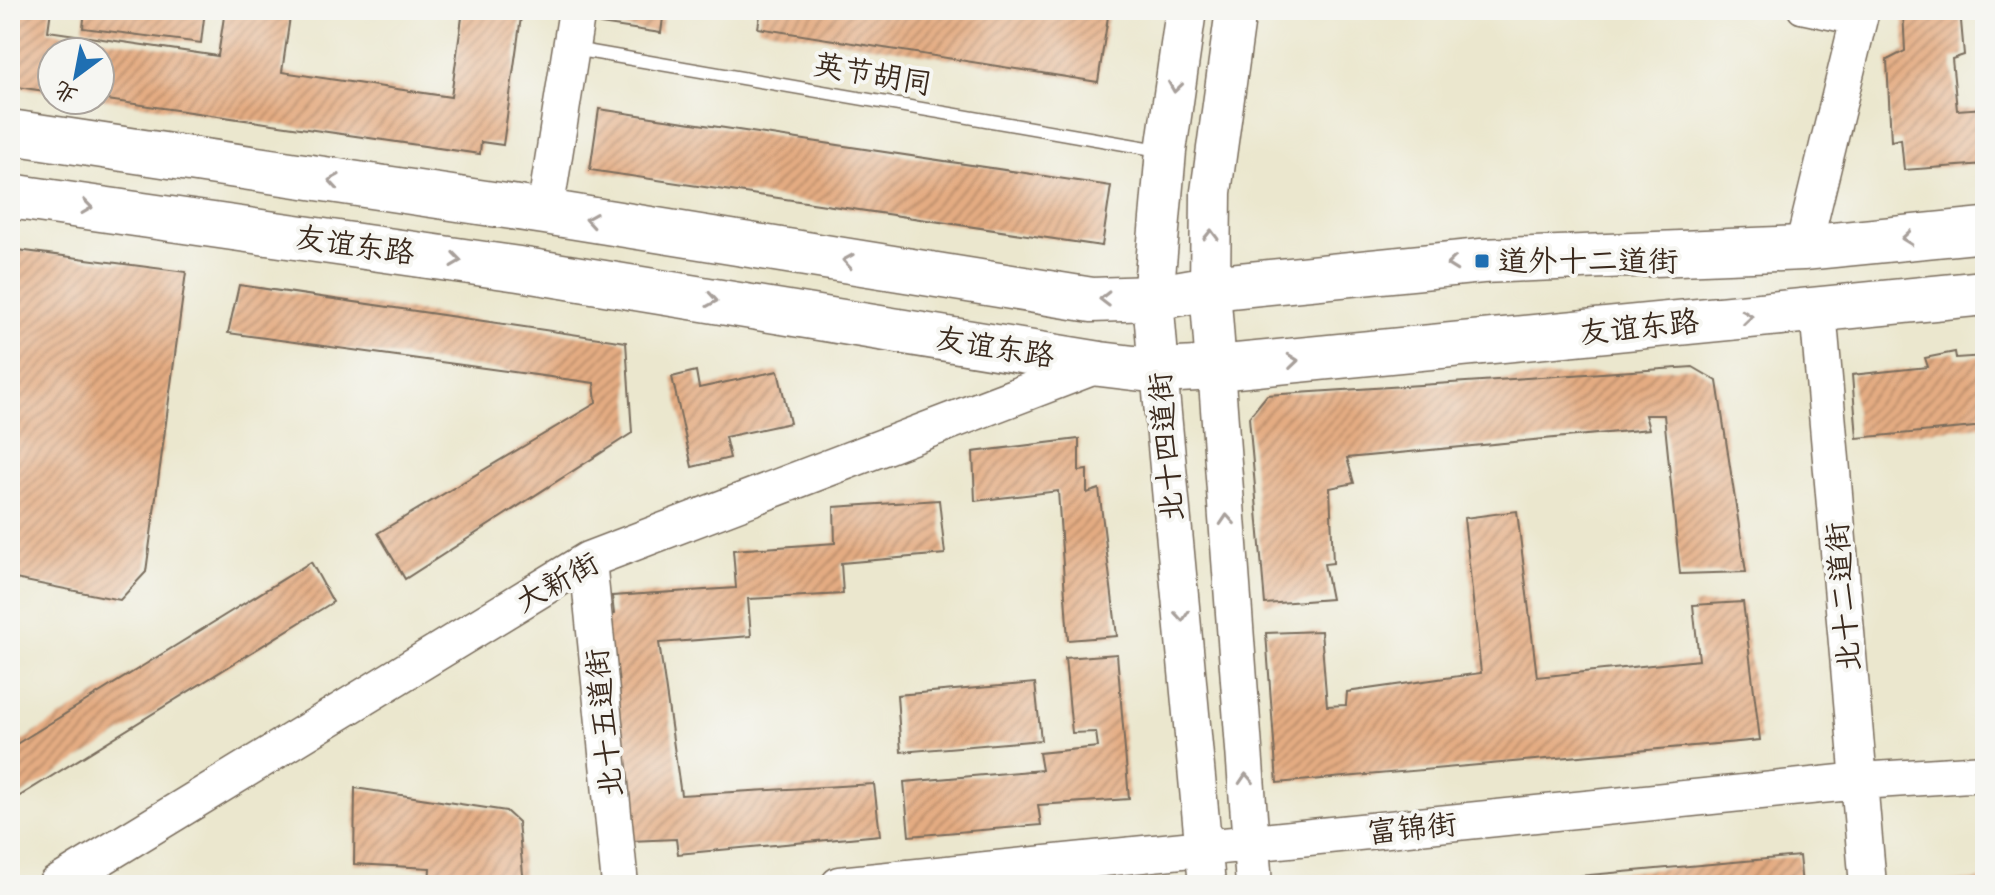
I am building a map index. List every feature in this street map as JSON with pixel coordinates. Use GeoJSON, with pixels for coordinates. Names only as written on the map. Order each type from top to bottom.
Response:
{"type":"FeatureCollection","features":[{"type":"Feature","properties":{"kind":"highway","name":"友谊东路"},"geometry":{"type":"LineString","coordinates":[[10,132],[545,212],[1092,300],[1153,298],[1210,288],[1482,261],[1803,248],[1985,230]]}},
{"type":"Feature","properties":{"kind":"highway","name":"友谊东路"},"geometry":{"type":"LineString","coordinates":[[10,196],[519,269],[1159,371],[1985,293]]}},
{"type":"Feature","properties":{"kind":"main road","name":"北十四道街"},"geometry":{"type":"LineString","coordinates":[[1159,371],[1153,298],[1166,151],[1186,10]]}},
{"type":"Feature","properties":{"kind":"main road","name":"北十四道街"},"geometry":{"type":"LineString","coordinates":[[1216,368],[1210,288],[1211,192],[1236,10]]}},
{"type":"Feature","properties":{"kind":"street"},"geometry":{"type":"LineString","coordinates":[[545,212],[577,10]]}},
{"type":"Feature","properties":{"kind":"street"},"geometry":{"type":"LineString","coordinates":[[1801,10],[1859,16],[1803,248]]}},
{"type":"Feature","properties":{"kind":"street","name":"北十二道街"},"geometry":{"type":"LineString","coordinates":[[1818,310],[1868,885]]}},
{"type":"Feature","properties":{"kind":"street","name":"大新街"},"geometry":{"type":"LineString","coordinates":[[56,885],[588,560],[1100,364]]}},
{"type":"Feature","properties":{"kind":"street","name":"北十四道街"},"geometry":{"type":"LineString","coordinates":[[1216,368],[1254,885]]}},
{"type":"Feature","properties":{"kind":"street","name":"北十四道街"},"geometry":{"type":"LineString","coordinates":[[1159,371],[1207,885]]}},
{"type":"Feature","properties":{"kind":"street","name":"北十五道街"},"geometry":{"type":"LineString","coordinates":[[588,560],[620,885]]}},
{"type":"Feature","properties":{"kind":"street","name":"富锦街"},"geometry":{"type":"LineString","coordinates":[[839,885],[1860,781],[1985,773]]}},
{"type":"Feature","properties":{"kind":"lane","name":"英节胡同"},"geometry":{"type":"LineString","coordinates":[[571,49],[1166,151]]}},
{"type":"Feature","properties":{"kind":"building"},"geometry":{"type":"Polygon","coordinates":[[[10,10],[51,10],[48,31],[82,36],[36,36],[36,90],[10,86],[10,10]]]}},
{"type":"Feature","properties":{"kind":"building"},"geometry":{"type":"Polygon","coordinates":[[[85,10],[205,10],[201,43],[83,28],[85,10]]]}},
{"type":"Feature","properties":{"kind":"building"},"geometry":{"type":"Polygon","coordinates":[[[225,10],[291,10],[282,72],[451,97],[463,10],[522,10],[503,145],[481,142],[480,154],[116,101],[116,41],[218,56],[225,10]]]}},
{"type":"Feature","properties":{"kind":"building"},"geometry":{"type":"Polygon","coordinates":[[[602,10],[664,10],[661,33],[600,24],[602,10]]]}},
{"type":"Feature","properties":{"kind":"building"},"geometry":{"type":"Polygon","coordinates":[[[761,10],[1109,10],[1098,82],[758,28],[761,10]]]}},
{"type":"Feature","properties":{"kind":"building"},"geometry":{"type":"Polygon","coordinates":[[[1903,10],[1960,10],[1964,55],[1952,59],[1957,110],[1985,108],[1985,164],[1904,170],[1901,139],[1891,141],[1887,60],[1905,51],[1903,10]]]}},
{"type":"Feature","properties":{"kind":"building"},"geometry":{"type":"Polygon","coordinates":[[[599,109],[1111,186],[1102,246],[590,170],[599,109]]]}},
{"type":"Feature","properties":{"kind":"building"},"geometry":{"type":"Polygon","coordinates":[[[10,249],[186,272],[146,572],[120,600],[10,578],[10,249]]]}},
{"type":"Feature","properties":{"kind":"building"},"geometry":{"type":"Polygon","coordinates":[[[239,285],[626,342],[632,433],[405,579],[378,533],[596,403],[594,383],[228,333],[239,285]]]}},
{"type":"Feature","properties":{"kind":"building"},"geometry":{"type":"Polygon","coordinates":[[[1955,352],[1956,358],[1985,356],[1985,426],[1857,438],[1852,375],[1928,367],[1925,358],[1955,352]]]}},
{"type":"Feature","properties":{"kind":"building"},"geometry":{"type":"Polygon","coordinates":[[[1693,367],[1717,381],[1746,572],[1680,574],[1664,415],[1645,415],[1649,429],[1347,458],[1354,483],[1330,488],[1333,563],[1324,564],[1331,599],[1265,604],[1249,417],[1267,395],[1693,367]]]}},
{"type":"Feature","properties":{"kind":"building"},"geometry":{"type":"Polygon","coordinates":[[[696,371],[699,388],[778,371],[790,423],[725,437],[730,458],[692,467],[672,377],[696,371]]]}},
{"type":"Feature","properties":{"kind":"building"},"geometry":{"type":"Polygon","coordinates":[[[1079,439],[1079,471],[1087,470],[1087,493],[1099,489],[1117,636],[1068,640],[1058,491],[975,501],[973,452],[1079,439]]]}},
{"type":"Feature","properties":{"kind":"building"},"geometry":{"type":"Polygon","coordinates":[[[939,500],[945,554],[841,563],[843,594],[748,599],[751,636],[659,643],[681,795],[874,784],[880,835],[678,854],[676,839],[630,841],[599,616],[614,614],[612,596],[736,588],[733,550],[835,543],[834,507],[939,500]]]}},
{"type":"Feature","properties":{"kind":"building"},"geometry":{"type":"Polygon","coordinates":[[[1517,511],[1537,677],[1699,660],[1693,605],[1743,602],[1760,740],[1277,783],[1266,633],[1321,631],[1327,706],[1346,705],[1347,692],[1481,673],[1464,518],[1517,511]]]}},
{"type":"Feature","properties":{"kind":"building"},"geometry":{"type":"Polygon","coordinates":[[[311,562],[333,602],[10,802],[10,748],[311,562]]]}},
{"type":"Feature","properties":{"kind":"building"},"geometry":{"type":"Polygon","coordinates":[[[1117,654],[1129,799],[1038,805],[1041,825],[909,836],[904,782],[1042,770],[1039,753],[1098,747],[1096,732],[1072,733],[1065,658],[1117,654]]]}},
{"type":"Feature","properties":{"kind":"building"},"geometry":{"type":"Polygon","coordinates":[[[1035,683],[1041,740],[901,752],[897,695],[1035,683]]]}},
{"type":"Feature","properties":{"kind":"building"},"geometry":{"type":"Polygon","coordinates":[[[355,788],[506,811],[518,822],[524,885],[429,885],[430,868],[354,864],[355,788]]]}},
{"type":"Feature","properties":{"kind":"building"},"geometry":{"type":"Polygon","coordinates":[[[1799,856],[1802,885],[1502,883],[1799,856]]]}},
{"type":"Feature","properties":{"kind":"building"},"geometry":{"type":"Polygon","coordinates":[[[1985,879],[1985,885],[1939,883],[1985,879]]]}},
{"type":"Feature","properties":{"kind":"place","name":"道外十二道街"},"geometry":{"type":"Point","coordinates":[1482,261]}}]}
